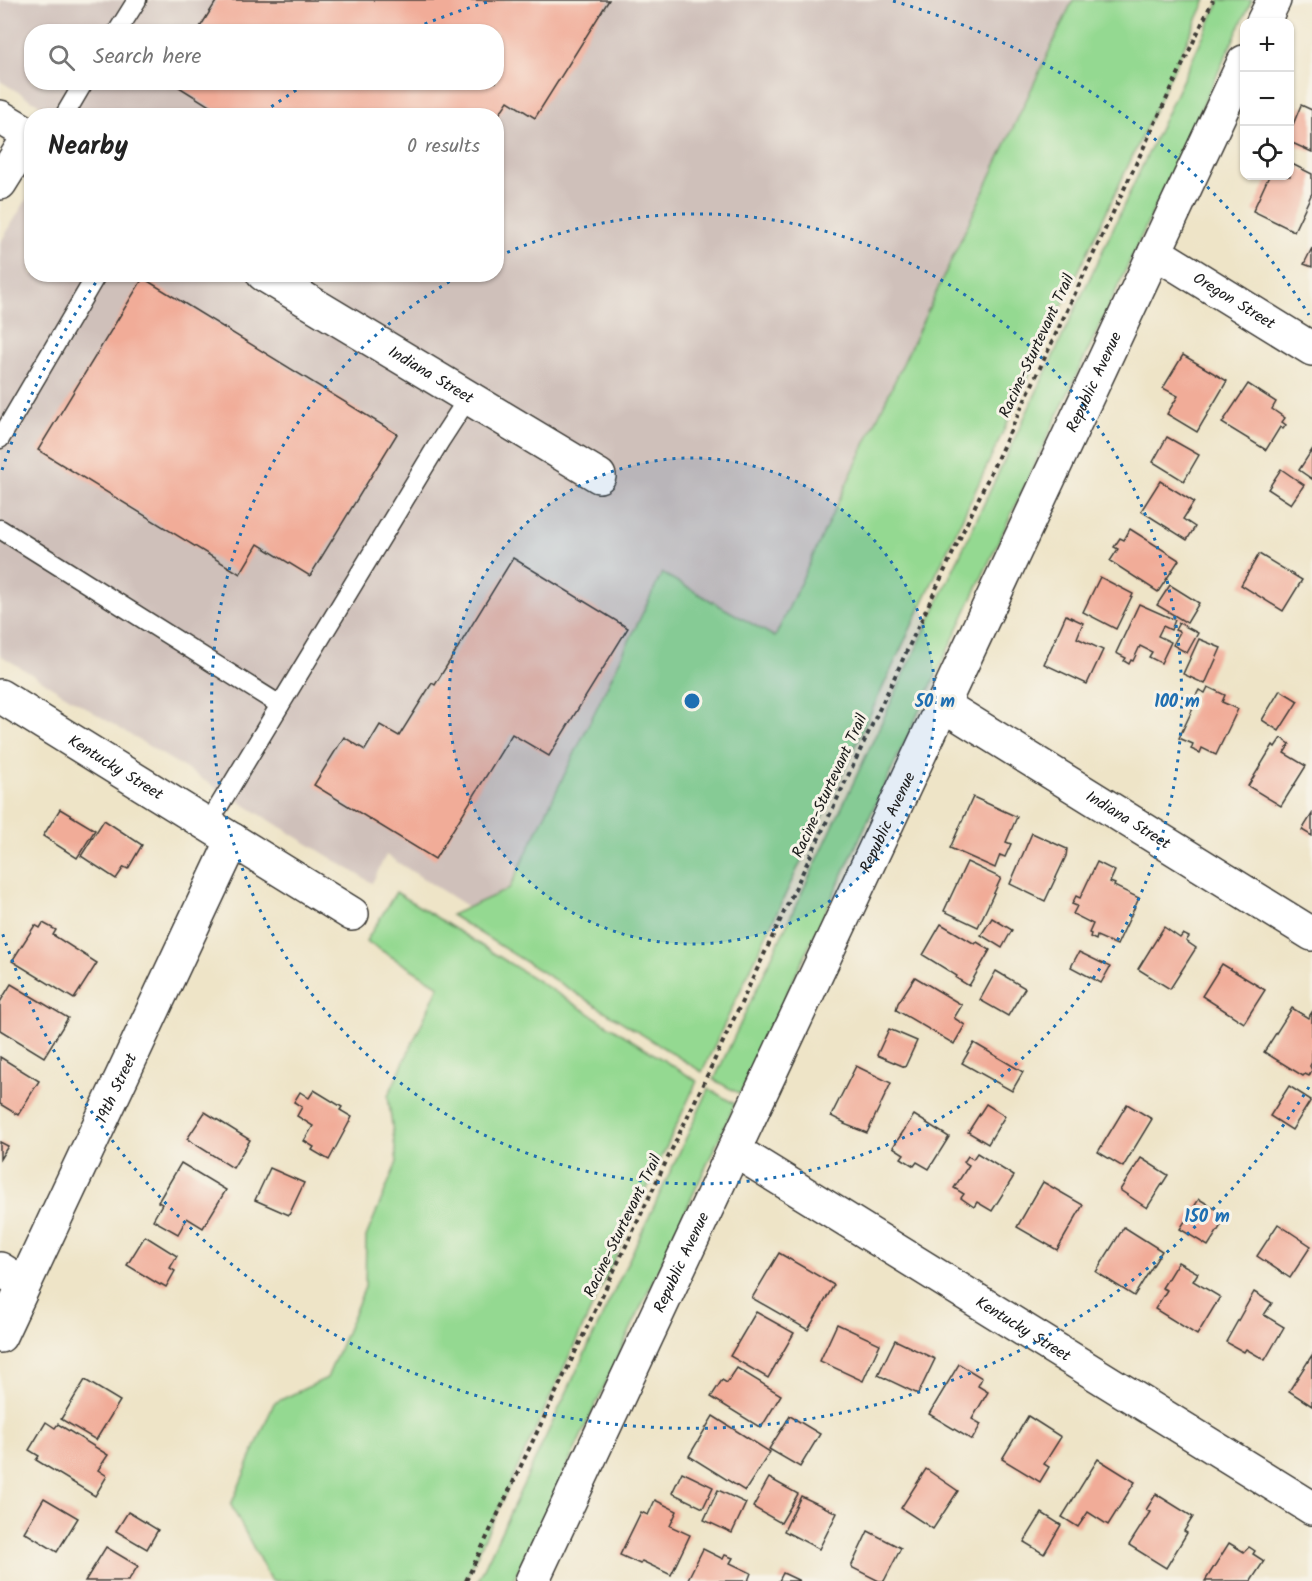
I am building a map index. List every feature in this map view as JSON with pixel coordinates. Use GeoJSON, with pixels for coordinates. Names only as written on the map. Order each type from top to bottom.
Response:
{"type":"FeatureCollection","features":[{"type":"Feature","properties":{"kind":"street"},"geometry":{"type":"LineString","coordinates":[[1265,18],[1274,0]]}},
{"type":"Feature","properties":{"kind":"street","name":"Republic Avenue"},"geometry":{"type":"LineString","coordinates":[[532,1581],[1240,72]]}},
{"type":"Feature","properties":{"kind":"street"},"geometry":{"type":"LineString","coordinates":[[0,117],[24,132]]}},
{"type":"Feature","properties":{"kind":"street"},"geometry":{"type":"LineString","coordinates":[[0,183],[24,147]]}},
{"type":"Feature","properties":{"kind":"street","name":"Oregon Street"},"geometry":{"type":"LineString","coordinates":[[1155,252],[1312,349]]}},
{"type":"Feature","properties":{"kind":"street","name":"Indiana Street"},"geometry":{"type":"LineString","coordinates":[[275,282],[599,476]]}},
{"type":"Feature","properties":{"kind":"street","name":"Kentucky Street"},"geometry":{"type":"LineString","coordinates":[[0,696],[352,914]]}},
{"type":"Feature","properties":{"kind":"street","name":"Indiana Street"},"geometry":{"type":"LineString","coordinates":[[943,705],[1312,934]]}},
{"type":"Feature","properties":{"kind":"street","name":"19th Street"},"geometry":{"type":"LineString","coordinates":[[0,1336],[12,1277],[221,832]]}},
{"type":"Feature","properties":{"kind":"street","name":"Kentucky Street"},"geometry":{"type":"LineString","coordinates":[[734,1150],[1312,1508]]}},
{"type":"Feature","properties":{"kind":"lane"},"geometry":{"type":"LineString","coordinates":[[122,24],[137,0]]}},
{"type":"Feature","properties":{"kind":"lane"},"geometry":{"type":"LineString","coordinates":[[69,108],[79,90]]}},
{"type":"Feature","properties":{"kind":"lane"},"geometry":{"type":"LineString","coordinates":[[0,439],[92,282]]}},
{"type":"Feature","properties":{"kind":"lane"},"geometry":{"type":"LineString","coordinates":[[221,832],[279,705],[468,398]]}},
{"type":"Feature","properties":{"kind":"lane"},"geometry":{"type":"LineString","coordinates":[[0,529],[279,705]]}},
{"type":"Feature","properties":{"kind":"path","name":"Racine-Sturtevant Trail"},"geometry":{"type":"LineString","coordinates":[[466,1581],[700,1091],[1213,0]]}},
{"type":"Feature","properties":{"kind":"shaded area"},"geometry":{"type":"Polygon","coordinates":[[[0,0],[1073,0],[775,637],[735,615],[580,978],[386,855],[372,883],[0,655],[0,243],[24,204],[24,282],[504,282],[504,108],[44,108],[0,81],[0,0]]]}},
{"type":"Feature","properties":{"kind":"green space"},"geometry":{"type":"Polygon","coordinates":[[[1073,0],[1206,0],[702,1072],[451,915],[509,889],[662,573],[775,637],[1073,0]]]}},
{"type":"Feature","properties":{"kind":"green space"},"geometry":{"type":"Polygon","coordinates":[[[1220,0],[1252,0],[1244,18],[1240,18],[1240,26],[740,1094],[714,1080],[1220,0]]]}},
{"type":"Feature","properties":{"kind":"green space"},"geometry":{"type":"Polygon","coordinates":[[[396,892],[697,1081],[465,1581],[271,1581],[231,1505],[274,1403],[327,1378],[365,1287],[366,1237],[397,1162],[388,1096],[439,986],[366,941],[396,892]]]}},
{"type":"Feature","properties":{"kind":"green space"},"geometry":{"type":"Polygon","coordinates":[[[709,1089],[735,1104],[545,1514],[513,1581],[478,1581],[709,1089]]]}},
{"type":"Feature","properties":{"kind":"building"},"geometry":{"type":"Polygon","coordinates":[[[217,0],[609,0],[535,118],[508,101],[503,108],[213,108],[184,90],[504,90],[504,24],[202,24],[217,0]]]}},
{"type":"Feature","properties":{"kind":"building"},"geometry":{"type":"Polygon","coordinates":[[[1301,105],[1312,110],[1312,152],[1294,144],[1294,122],[1301,105]]]}},
{"type":"Feature","properties":{"kind":"building"},"geometry":{"type":"Polygon","coordinates":[[[1294,165],[1312,174],[1312,193],[1294,231],[1253,211],[1267,180],[1294,180],[1294,165]]]}},
{"type":"Feature","properties":{"kind":"building"},"geometry":{"type":"Polygon","coordinates":[[[1312,248],[1312,267],[1304,264],[1312,248]]]}},
{"type":"Feature","properties":{"kind":"building"},"geometry":{"type":"Polygon","coordinates":[[[141,282],[150,282],[397,434],[310,576],[258,544],[240,574],[38,450],[141,282]]]}},
{"type":"Feature","properties":{"kind":"building"},"geometry":{"type":"Polygon","coordinates":[[[1183,355],[1227,381],[1197,432],[1167,414],[1178,396],[1163,388],[1183,355]]]}},
{"type":"Feature","properties":{"kind":"building"},"geometry":{"type":"Polygon","coordinates":[[[1248,384],[1276,402],[1272,409],[1285,418],[1282,422],[1286,425],[1283,429],[1280,427],[1266,450],[1222,423],[1248,384]]]}},
{"type":"Feature","properties":{"kind":"building"},"geometry":{"type":"Polygon","coordinates":[[[1167,437],[1199,455],[1184,481],[1153,462],[1167,437]]]}},
{"type":"Feature","properties":{"kind":"building"},"geometry":{"type":"Polygon","coordinates":[[[1312,450],[1312,479],[1299,470],[1312,450]]]}},
{"type":"Feature","properties":{"kind":"building"},"geometry":{"type":"Polygon","coordinates":[[[1281,469],[1304,485],[1291,504],[1268,489],[1281,469]]]}},
{"type":"Feature","properties":{"kind":"building"},"geometry":{"type":"Polygon","coordinates":[[[1160,481],[1194,502],[1183,519],[1195,527],[1187,540],[1141,511],[1160,481]]]}},
{"type":"Feature","properties":{"kind":"building"},"geometry":{"type":"Polygon","coordinates":[[[1130,529],[1179,560],[1158,592],[1110,561],[1118,549],[1114,547],[1120,538],[1124,540],[1130,529]]]}},
{"type":"Feature","properties":{"kind":"building"},"geometry":{"type":"Polygon","coordinates":[[[1259,554],[1302,580],[1283,611],[1241,585],[1259,554]]]}},
{"type":"Feature","properties":{"kind":"building"},"geometry":{"type":"Polygon","coordinates":[[[513,558],[628,628],[549,756],[512,734],[435,859],[314,785],[344,737],[365,750],[380,725],[399,736],[432,683],[435,685],[513,558]]]}},
{"type":"Feature","properties":{"kind":"building"},"geometry":{"type":"Polygon","coordinates":[[[1100,577],[1133,594],[1116,629],[1083,612],[1100,577]]]}},
{"type":"Feature","properties":{"kind":"building"},"geometry":{"type":"Polygon","coordinates":[[[1170,585],[1199,603],[1187,623],[1157,605],[1170,585]]]}},
{"type":"Feature","properties":{"kind":"building"},"geometry":{"type":"Polygon","coordinates":[[[1139,604],[1175,620],[1171,630],[1163,626],[1158,636],[1171,642],[1161,663],[1149,657],[1152,652],[1140,646],[1133,661],[1131,660],[1129,664],[1124,661],[1126,658],[1116,653],[1139,604]]]}},
{"type":"Feature","properties":{"kind":"building"},"geometry":{"type":"Polygon","coordinates":[[[1066,615],[1083,623],[1077,638],[1103,650],[1087,684],[1044,664],[1066,615]]]}},
{"type":"Feature","properties":{"kind":"building"},"geometry":{"type":"Polygon","coordinates":[[[1179,623],[1198,633],[1187,653],[1173,645],[1180,632],[1175,630],[1179,623]]]}},
{"type":"Feature","properties":{"kind":"building"},"geometry":{"type":"Polygon","coordinates":[[[1199,639],[1221,648],[1205,684],[1183,674],[1199,639]]]}},
{"type":"Feature","properties":{"kind":"building"},"geometry":{"type":"Polygon","coordinates":[[[1208,687],[1225,695],[1222,702],[1238,709],[1216,755],[1202,748],[1200,753],[1191,749],[1193,744],[1179,738],[1196,702],[1193,701],[1199,690],[1205,693],[1208,687]]]}},
{"type":"Feature","properties":{"kind":"building"},"geometry":{"type":"Polygon","coordinates":[[[1280,690],[1298,701],[1279,731],[1262,720],[1280,690]]]}},
{"type":"Feature","properties":{"kind":"building"},"geometry":{"type":"Polygon","coordinates":[[[1281,738],[1290,744],[1284,753],[1306,766],[1281,806],[1248,786],[1273,745],[1275,747],[1281,738]]]}},
{"type":"Feature","properties":{"kind":"building"},"geometry":{"type":"Polygon","coordinates":[[[973,797],[1017,817],[1006,842],[1011,844],[1005,857],[1000,855],[995,868],[950,848],[973,797]]]}},
{"type":"Feature","properties":{"kind":"building"},"geometry":{"type":"Polygon","coordinates":[[[60,809],[95,830],[77,858],[43,836],[60,809]]]}},
{"type":"Feature","properties":{"kind":"building"},"geometry":{"type":"Polygon","coordinates":[[[1312,814],[1312,836],[1302,830],[1312,814]]]}},
{"type":"Feature","properties":{"kind":"building"},"geometry":{"type":"Polygon","coordinates":[[[104,820],[142,845],[128,869],[124,867],[116,879],[81,856],[104,820]]]}},
{"type":"Feature","properties":{"kind":"building"},"geometry":{"type":"Polygon","coordinates":[[[1032,833],[1067,849],[1066,856],[1045,901],[1010,884],[1032,833]]]}},
{"type":"Feature","properties":{"kind":"building"},"geometry":{"type":"Polygon","coordinates":[[[967,862],[1001,878],[978,927],[944,911],[967,862]]]}},
{"type":"Feature","properties":{"kind":"building"},"geometry":{"type":"Polygon","coordinates":[[[1097,862],[1115,871],[1110,882],[1115,884],[1114,886],[1139,898],[1117,945],[1097,936],[1096,940],[1090,937],[1089,933],[1093,924],[1073,914],[1077,906],[1072,904],[1076,896],[1080,898],[1097,862]]]}},
{"type":"Feature","properties":{"kind":"building"},"geometry":{"type":"Polygon","coordinates":[[[992,918],[1012,930],[1002,948],[981,935],[992,918]]]}},
{"type":"Feature","properties":{"kind":"building"},"geometry":{"type":"Polygon","coordinates":[[[43,923],[56,930],[53,935],[97,963],[74,999],[12,961],[35,925],[40,928],[43,923]]]}},
{"type":"Feature","properties":{"kind":"building"},"geometry":{"type":"Polygon","coordinates":[[[941,924],[990,950],[969,986],[923,955],[941,924]]]}},
{"type":"Feature","properties":{"kind":"building"},"geometry":{"type":"Polygon","coordinates":[[[1164,927],[1180,938],[1183,934],[1189,937],[1186,941],[1196,948],[1170,989],[1138,969],[1164,927]]]}},
{"type":"Feature","properties":{"kind":"building"},"geometry":{"type":"Polygon","coordinates":[[[1079,952],[1110,967],[1101,983],[1071,967],[1079,952]]]}},
{"type":"Feature","properties":{"kind":"building"},"geometry":{"type":"Polygon","coordinates":[[[1222,964],[1265,990],[1244,1023],[1202,996],[1222,964]]]}},
{"type":"Feature","properties":{"kind":"building"},"geometry":{"type":"Polygon","coordinates":[[[996,971],[1025,988],[1008,1016],[980,1000],[996,971]]]}},
{"type":"Feature","properties":{"kind":"building"},"geometry":{"type":"Polygon","coordinates":[[[915,977],[962,1005],[954,1018],[965,1025],[954,1044],[896,1010],[915,977]]]}},
{"type":"Feature","properties":{"kind":"building"},"geometry":{"type":"Polygon","coordinates":[[[11,984],[68,1018],[44,1057],[0,1030],[0,1002],[11,984]]]}},
{"type":"Feature","properties":{"kind":"building"},"geometry":{"type":"Polygon","coordinates":[[[1292,1008],[1308,1018],[1312,1012],[1312,1062],[1310,1066],[1312,1070],[1309,1076],[1305,1074],[1303,1076],[1264,1052],[1292,1008]]]}},
{"type":"Feature","properties":{"kind":"building"},"geometry":{"type":"Polygon","coordinates":[[[889,1029],[917,1041],[905,1067],[877,1055],[889,1029]]]}},
{"type":"Feature","properties":{"kind":"building"},"geometry":{"type":"Polygon","coordinates":[[[974,1043],[1023,1072],[1012,1091],[962,1063],[974,1043]]]}},
{"type":"Feature","properties":{"kind":"building"},"geometry":{"type":"Polygon","coordinates":[[[0,1057],[39,1081],[18,1115],[0,1104],[0,1057]]]}},
{"type":"Feature","properties":{"kind":"building"},"geometry":{"type":"Polygon","coordinates":[[[856,1066],[891,1083],[867,1133],[831,1116],[856,1066]]]}},
{"type":"Feature","properties":{"kind":"building"},"geometry":{"type":"Polygon","coordinates":[[[1289,1086],[1311,1100],[1292,1130],[1270,1116],[1289,1086]]]}},
{"type":"Feature","properties":{"kind":"building"},"geometry":{"type":"Polygon","coordinates":[[[314,1090],[342,1107],[340,1110],[352,1117],[329,1160],[312,1150],[314,1147],[304,1141],[313,1126],[297,1116],[302,1107],[294,1102],[300,1092],[309,1098],[314,1090]]]}},
{"type":"Feature","properties":{"kind":"building"},"geometry":{"type":"Polygon","coordinates":[[[986,1104],[1005,1116],[988,1144],[968,1132],[986,1104]]]}},
{"type":"Feature","properties":{"kind":"building"},"geometry":{"type":"Polygon","coordinates":[[[1127,1104],[1152,1119],[1123,1167],[1098,1152],[1127,1104]]]}},
{"type":"Feature","properties":{"kind":"building"},"geometry":{"type":"Polygon","coordinates":[[[205,1112],[250,1140],[233,1168],[187,1139],[205,1112]]]}},
{"type":"Feature","properties":{"kind":"building"},"geometry":{"type":"Polygon","coordinates":[[[914,1115],[949,1137],[929,1169],[917,1162],[914,1166],[901,1158],[904,1154],[893,1147],[914,1115]]]}},
{"type":"Feature","properties":{"kind":"building"},"geometry":{"type":"Polygon","coordinates":[[[0,1142],[8,1146],[0,1159],[0,1142]]]}},
{"type":"Feature","properties":{"kind":"building"},"geometry":{"type":"Polygon","coordinates":[[[977,1153],[1014,1176],[992,1211],[977,1202],[974,1207],[961,1198],[964,1194],[954,1188],[969,1165],[964,1162],[968,1156],[973,1159],[977,1153]]]}},
{"type":"Feature","properties":{"kind":"building"},"geometry":{"type":"Polygon","coordinates":[[[1141,1158],[1168,1175],[1147,1208],[1120,1190],[1141,1158]]]}},
{"type":"Feature","properties":{"kind":"building"},"geometry":{"type":"Polygon","coordinates":[[[181,1163],[226,1190],[203,1228],[187,1218],[178,1234],[153,1220],[162,1204],[158,1202],[181,1163]]]}},
{"type":"Feature","properties":{"kind":"building"},"geometry":{"type":"Polygon","coordinates":[[[270,1168],[304,1183],[289,1215],[255,1200],[270,1168]]]}},
{"type":"Feature","properties":{"kind":"building"},"geometry":{"type":"Polygon","coordinates":[[[1043,1182],[1083,1205],[1057,1250],[1017,1227],[1043,1182]]]}},
{"type":"Feature","properties":{"kind":"building"},"geometry":{"type":"Polygon","coordinates":[[[1199,1199],[1227,1216],[1208,1246],[1180,1229],[1199,1199]]]}},
{"type":"Feature","properties":{"kind":"building"},"geometry":{"type":"Polygon","coordinates":[[[1278,1224],[1311,1246],[1290,1278],[1257,1256],[1278,1224]]]}},
{"type":"Feature","properties":{"kind":"building"},"geometry":{"type":"Polygon","coordinates":[[[1124,1227],[1162,1251],[1134,1296],[1096,1272],[1124,1227]]]}},
{"type":"Feature","properties":{"kind":"building"},"geometry":{"type":"Polygon","coordinates":[[[145,1236],[177,1256],[170,1268],[175,1271],[166,1287],[127,1265],[145,1236]]]}},
{"type":"Feature","properties":{"kind":"building"},"geometry":{"type":"Polygon","coordinates":[[[779,1253],[834,1285],[808,1330],[752,1298],[779,1253]]]}},
{"type":"Feature","properties":{"kind":"building"},"geometry":{"type":"Polygon","coordinates":[[[1178,1262],[1198,1273],[1193,1281],[1220,1297],[1197,1335],[1155,1309],[1167,1290],[1162,1288],[1178,1262]]]}},
{"type":"Feature","properties":{"kind":"building"},"geometry":{"type":"Polygon","coordinates":[[[1254,1292],[1272,1303],[1264,1315],[1284,1327],[1265,1360],[1246,1349],[1244,1352],[1226,1342],[1254,1292]]]}},
{"type":"Feature","properties":{"kind":"building"},"geometry":{"type":"Polygon","coordinates":[[[756,1312],[794,1333],[768,1378],[730,1356],[756,1312]]]}},
{"type":"Feature","properties":{"kind":"building"},"geometry":{"type":"Polygon","coordinates":[[[837,1324],[880,1344],[863,1381],[820,1361],[837,1324]]]}},
{"type":"Feature","properties":{"kind":"building"},"geometry":{"type":"Polygon","coordinates":[[[895,1340],[935,1359],[918,1394],[878,1375],[895,1340]]]}},
{"type":"Feature","properties":{"kind":"building"},"geometry":{"type":"Polygon","coordinates":[[[1312,1355],[1312,1406],[1289,1391],[1312,1355]]]}},
{"type":"Feature","properties":{"kind":"building"},"geometry":{"type":"Polygon","coordinates":[[[959,1364],[982,1378],[978,1386],[988,1392],[972,1419],[981,1424],[972,1440],[929,1414],[959,1364]]]}},
{"type":"Feature","properties":{"kind":"building"},"geometry":{"type":"Polygon","coordinates":[[[737,1368],[781,1395],[761,1428],[711,1397],[722,1380],[727,1383],[737,1368]]]}},
{"type":"Feature","properties":{"kind":"building"},"geometry":{"type":"Polygon","coordinates":[[[85,1380],[120,1401],[96,1440],[61,1419],[85,1380]]]}},
{"type":"Feature","properties":{"kind":"building"},"geometry":{"type":"Polygon","coordinates":[[[713,1416],[770,1452],[745,1491],[689,1456],[713,1416]]]}},
{"type":"Feature","properties":{"kind":"building"},"geometry":{"type":"Polygon","coordinates":[[[790,1416],[820,1434],[800,1467],[769,1449],[790,1416]]]}},
{"type":"Feature","properties":{"kind":"building"},"geometry":{"type":"Polygon","coordinates":[[[1028,1416],[1061,1437],[1044,1464],[1049,1467],[1040,1482],[1002,1459],[1028,1416]]]}},
{"type":"Feature","properties":{"kind":"building"},"geometry":{"type":"Polygon","coordinates":[[[46,1422],[55,1428],[58,1424],[108,1455],[98,1470],[107,1476],[95,1496],[36,1460],[39,1456],[29,1450],[46,1422]]]}},
{"type":"Feature","properties":{"kind":"building"},"geometry":{"type":"Polygon","coordinates":[[[1098,1459],[1135,1482],[1108,1525],[1088,1512],[1078,1527],[1062,1517],[1098,1459]]]}},
{"type":"Feature","properties":{"kind":"building"},"geometry":{"type":"Polygon","coordinates":[[[926,1469],[958,1491],[933,1529],[901,1508],[926,1469]]]}},
{"type":"Feature","properties":{"kind":"building"},"geometry":{"type":"Polygon","coordinates":[[[682,1472],[713,1487],[703,1508],[672,1493],[682,1472]]]}},
{"type":"Feature","properties":{"kind":"building"},"geometry":{"type":"Polygon","coordinates":[[[769,1478],[798,1494],[781,1523],[753,1507],[769,1478]]]}},
{"type":"Feature","properties":{"kind":"building"},"geometry":{"type":"Polygon","coordinates":[[[718,1490],[746,1503],[732,1533],[704,1520],[718,1490]]]}},
{"type":"Feature","properties":{"kind":"building"},"geometry":{"type":"Polygon","coordinates":[[[1156,1494],[1193,1517],[1184,1531],[1187,1533],[1166,1568],[1129,1545],[1150,1512],[1146,1510],[1156,1494]]]}},
{"type":"Feature","properties":{"kind":"building"},"geometry":{"type":"Polygon","coordinates":[[[801,1496],[837,1513],[819,1549],[784,1531],[801,1496]]]}},
{"type":"Feature","properties":{"kind":"building"},"geometry":{"type":"Polygon","coordinates":[[[44,1498],[78,1518],[57,1552],[24,1532],[44,1498]]]}},
{"type":"Feature","properties":{"kind":"building"},"geometry":{"type":"Polygon","coordinates":[[[655,1500],[677,1511],[670,1526],[690,1535],[671,1575],[642,1561],[640,1564],[620,1555],[641,1512],[648,1515],[655,1500]]]}},
{"type":"Feature","properties":{"kind":"building"},"geometry":{"type":"Polygon","coordinates":[[[128,1512],[158,1530],[147,1549],[116,1531],[128,1512]]]}},
{"type":"Feature","properties":{"kind":"building"},"geometry":{"type":"Polygon","coordinates":[[[1042,1513],[1061,1525],[1044,1554],[1024,1542],[1042,1513]]]}},
{"type":"Feature","properties":{"kind":"building"},"geometry":{"type":"Polygon","coordinates":[[[868,1531],[901,1548],[884,1581],[879,1581],[851,1567],[868,1531]]]}},
{"type":"Feature","properties":{"kind":"building"},"geometry":{"type":"Polygon","coordinates":[[[1229,1543],[1244,1552],[1249,1547],[1255,1551],[1253,1554],[1264,1561],[1251,1581],[1205,1581],[1229,1543]]]}},
{"type":"Feature","properties":{"kind":"building"},"geometry":{"type":"Polygon","coordinates":[[[106,1547],[138,1566],[128,1581],[85,1581],[106,1547]]]}},
{"type":"Feature","properties":{"kind":"building"},"geometry":{"type":"Polygon","coordinates":[[[703,1549],[723,1559],[725,1555],[733,1558],[730,1563],[751,1573],[748,1581],[687,1581],[703,1549]]]}},
{"type":"Feature","properties":{"kind":"building"},"geometry":{"type":"Polygon","coordinates":[[[783,1573],[800,1581],[779,1581],[783,1573]]]}}]}
